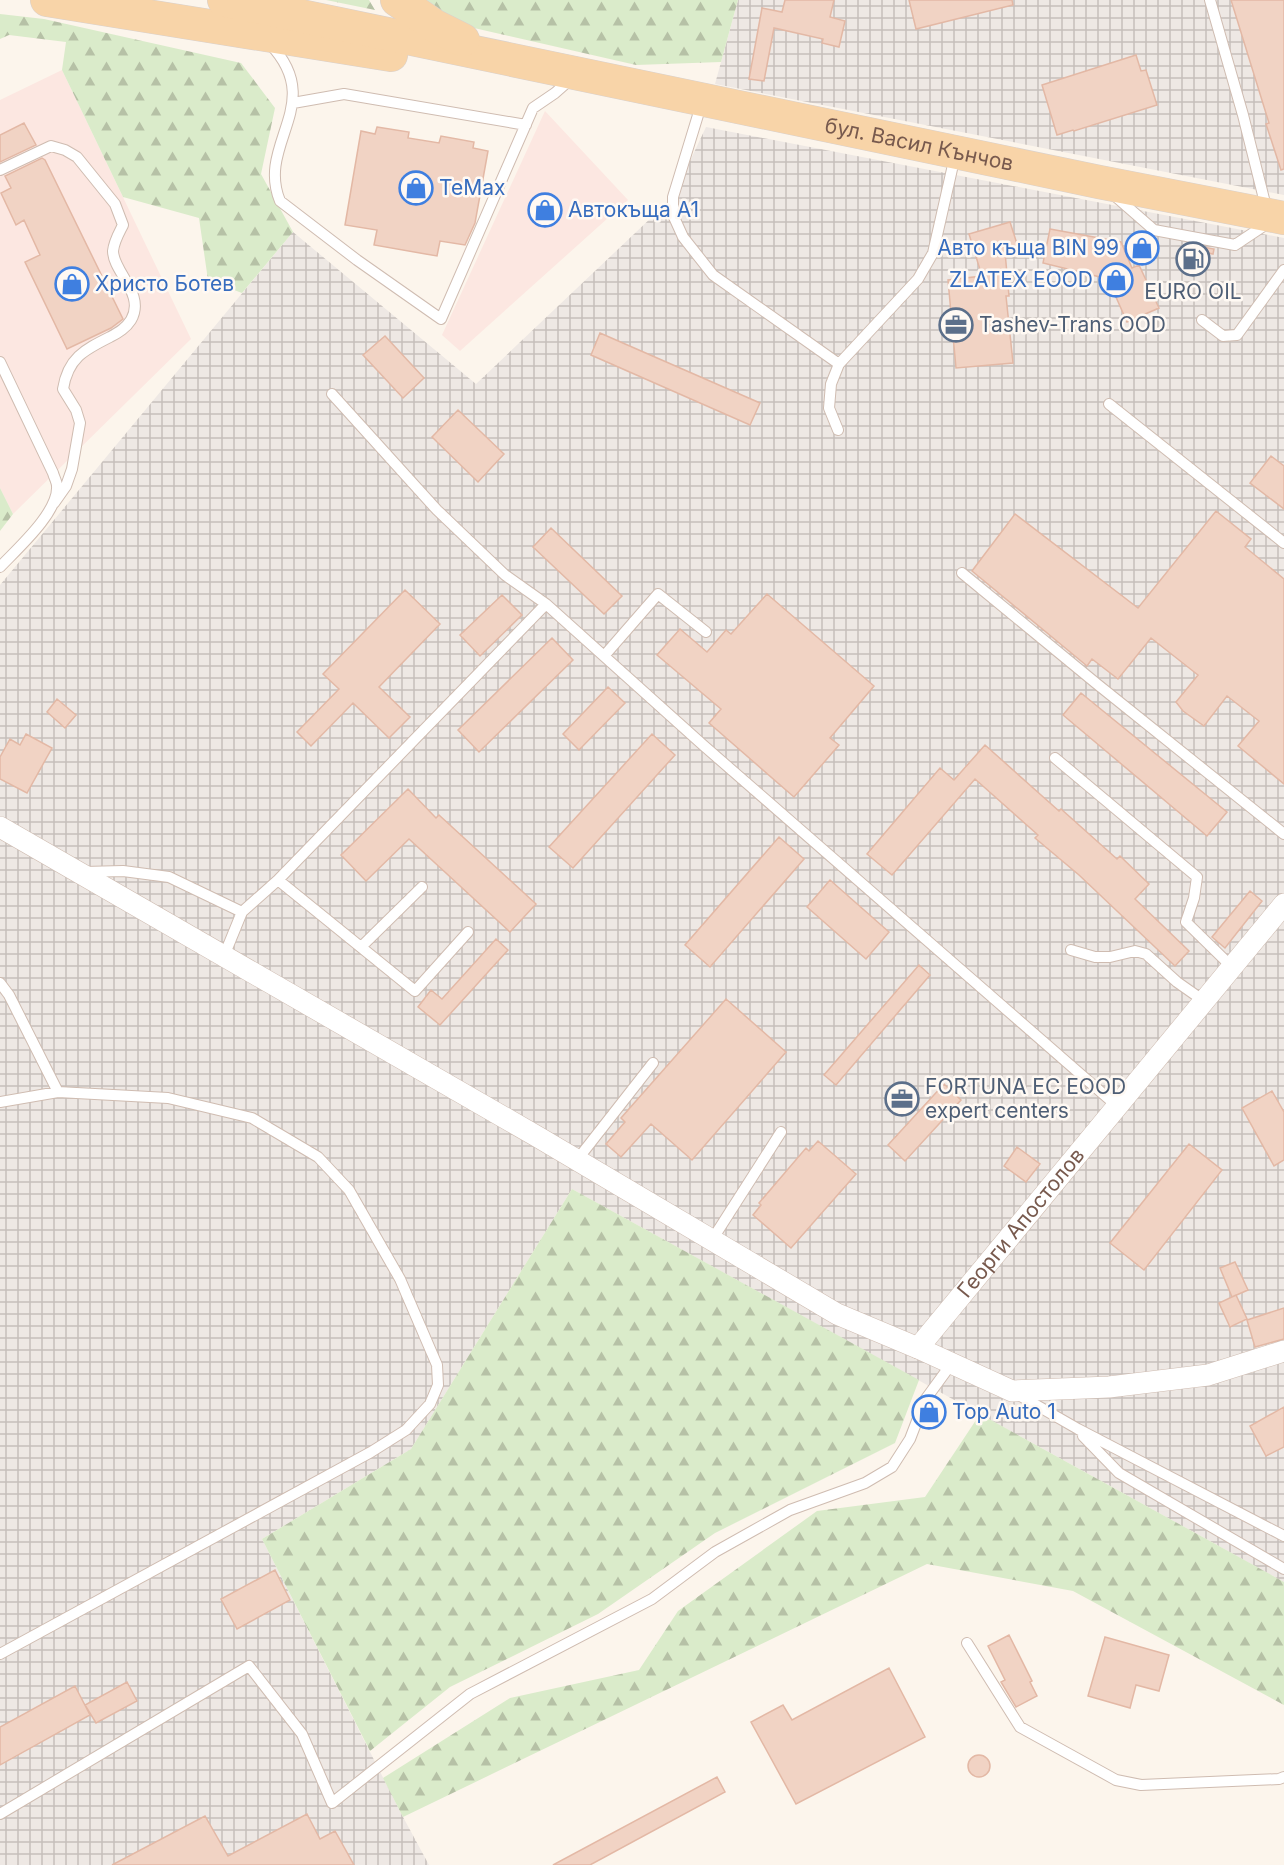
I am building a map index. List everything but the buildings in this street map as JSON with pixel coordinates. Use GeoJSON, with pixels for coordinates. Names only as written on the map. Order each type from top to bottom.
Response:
{"type":"FeatureCollection","features":[{"type":"Feature","properties":{"kind":"main road"},"geometry":{"type":"LineString","coordinates":[[47,0],[372,54],[566,71]]}},
{"type":"Feature","properties":{"kind":"main road"},"geometry":{"type":"LineString","coordinates":[[224,0],[566,71]]}},
{"type":"Feature","properties":{"kind":"main road"},"geometry":{"type":"LineString","coordinates":[[398,0],[435,26],[494,57]]}},
{"type":"Feature","properties":{"kind":"main road","name":"бул. Васил Кънчов"},"geometry":{"type":"LineString","coordinates":[[566,71],[1099,182],[1276,216]]}},
{"type":"Feature","properties":{"kind":"street"},"geometry":{"type":"LineString","coordinates":[[0,827],[577,1160],[837,1314],[1012,1391],[1109,1387],[1208,1375],[1284,1351]]}},
{"type":"Feature","properties":{"kind":"street","name":"Георги Апостолов"},"geometry":{"type":"LineString","coordinates":[[918,1348],[1284,904]]}},
{"type":"Feature","properties":{"kind":"lane"},"geometry":{"type":"LineString","coordinates":[[1210,0],[1243,115],[1276,216]]}},
{"type":"Feature","properties":{"kind":"lane"},"geometry":{"type":"LineString","coordinates":[[261,34],[288,66],[292,82],[293,103],[273,172],[275,189],[280,201],[357,260],[441,319],[533,108],[555,93],[566,71]]}},
{"type":"Feature","properties":{"kind":"lane"},"geometry":{"type":"LineString","coordinates":[[293,103],[344,94],[526,125]]}},
{"type":"Feature","properties":{"kind":"lane"},"geometry":{"type":"LineString","coordinates":[[703,100],[673,197],[673,215],[682,237],[713,275],[839,364]]}},
{"type":"Feature","properties":{"kind":"lane"},"geometry":{"type":"LineString","coordinates":[[0,170],[51,146],[77,157],[115,204],[123,225],[116,238],[113,253],[136,303],[132,319],[123,330],[84,350],[65,374],[63,389],[76,410],[80,423],[72,469],[66,486],[44,519],[0,567]]}},
{"type":"Feature","properties":{"kind":"lane"},"geometry":{"type":"LineString","coordinates":[[838,430],[829,408],[831,384],[839,364],[918,279],[933,253],[956,152]]}},
{"type":"Feature","properties":{"kind":"lane"},"geometry":{"type":"LineString","coordinates":[[1202,320],[1223,336],[1237,335],[1284,270]]}},
{"type":"Feature","properties":{"kind":"lane"},"geometry":{"type":"LineString","coordinates":[[0,362],[58,486],[54,503]]}},
{"type":"Feature","properties":{"kind":"lane"},"geometry":{"type":"LineString","coordinates":[[332,394],[437,510],[505,575],[546,604],[712,753],[1117,1106]]}},
{"type":"Feature","properties":{"kind":"lane"},"geometry":{"type":"LineString","coordinates":[[1109,404],[1284,543]]}},
{"type":"Feature","properties":{"kind":"lane"},"geometry":{"type":"LineString","coordinates":[[962,573],[1284,834]]}},
{"type":"Feature","properties":{"kind":"lane"},"geometry":{"type":"LineString","coordinates":[[604,656],[658,594],[706,632]]}},
{"type":"Feature","properties":{"kind":"lane"},"geometry":{"type":"LineString","coordinates":[[224,956],[242,912],[278,880],[546,604]]}},
{"type":"Feature","properties":{"kind":"lane"},"geometry":{"type":"LineString","coordinates":[[1055,758],[1197,877],[1194,898],[1186,922],[1232,967]]}},
{"type":"Feature","properties":{"kind":"lane"},"geometry":{"type":"LineString","coordinates":[[77,872],[123,870],[169,877],[242,912]]}},
{"type":"Feature","properties":{"kind":"lane"},"geometry":{"type":"LineString","coordinates":[[278,880],[415,991],[468,932]]}},
{"type":"Feature","properties":{"kind":"lane"},"geometry":{"type":"LineString","coordinates":[[361,947],[422,887]]}},
{"type":"Feature","properties":{"kind":"lane"},"geometry":{"type":"LineString","coordinates":[[1071,950],[1095,957],[1110,957],[1135,951],[1146,954],[1177,982],[1204,1001]]}},
{"type":"Feature","properties":{"kind":"lane"},"geometry":{"type":"LineString","coordinates":[[0,983],[9,995],[58,1092]]}},
{"type":"Feature","properties":{"kind":"lane"},"geometry":{"type":"LineString","coordinates":[[577,1160],[653,1063]]}},
{"type":"Feature","properties":{"kind":"lane"},"geometry":{"type":"LineString","coordinates":[[0,1102],[58,1092],[168,1098],[252,1118],[318,1157],[349,1190],[400,1279],[437,1365],[438,1385],[430,1404],[406,1430],[371,1452],[0,1654]]}},
{"type":"Feature","properties":{"kind":"lane"},"geometry":{"type":"LineString","coordinates":[[712,1240],[781,1132]]}},
{"type":"Feature","properties":{"kind":"lane"},"geometry":{"type":"LineString","coordinates":[[0,1814],[249,1666],[302,1734],[332,1803],[470,1694],[652,1599],[715,1552],[790,1510],[865,1484],[892,1467],[910,1439],[925,1400],[952,1363]]}},
{"type":"Feature","properties":{"kind":"lane"},"geometry":{"type":"LineString","coordinates":[[1012,1391],[1078,1429],[1284,1536]]}},
{"type":"Feature","properties":{"kind":"lane"},"geometry":{"type":"LineString","coordinates":[[1078,1429],[1119,1473],[1284,1569]]}},
{"type":"Feature","properties":{"kind":"lane"},"geometry":{"type":"LineString","coordinates":[[967,1643],[1020,1727],[1116,1780],[1141,1785],[1284,1777]]}},
{"type":"Feature","properties":{"kind":"shaded area"},"geometry":{"type":"Polygon","coordinates":[[[738,0],[1284,0],[1284,195],[715,84],[738,0]]]}},
{"type":"Feature","properties":{"kind":"shaded area"},"geometry":{"type":"Polygon","coordinates":[[[62,70],[191,339],[13,514],[0,488],[0,100],[62,70]]]}},
{"type":"Feature","properties":{"kind":"shaded area"},"geometry":{"type":"Polygon","coordinates":[[[545,111],[628,200],[460,351],[442,335],[545,111]]]}},
{"type":"Feature","properties":{"kind":"shaded area"},"geometry":{"type":"Polygon","coordinates":[[[706,127],[1284,238],[1284,1582],[572,1189],[411,1449],[262,1539],[429,1865],[0,1865],[0,585],[293,232],[476,384],[673,197],[706,127]]]}},
{"type":"Feature","properties":{"kind":"green space"},"geometry":{"type":"Polygon","coordinates":[[[326,0],[369,0],[375,10],[326,0]]]}},
{"type":"Feature","properties":{"kind":"green space"},"geometry":{"type":"Polygon","coordinates":[[[427,0],[738,0],[721,62],[636,65],[461,25],[427,0]]]}},
{"type":"Feature","properties":{"kind":"green space"},"geometry":{"type":"Polygon","coordinates":[[[0,14],[44,19],[241,63],[275,108],[261,174],[293,232],[242,293],[208,280],[199,218],[123,197],[62,70],[66,42],[9,35],[0,39],[0,14]]]}},
{"type":"Feature","properties":{"kind":"green space"},"geometry":{"type":"Polygon","coordinates":[[[0,488],[13,514],[0,531],[0,488]]]}},
{"type":"Feature","properties":{"kind":"green space"},"geometry":{"type":"Polygon","coordinates":[[[572,1189],[919,1380],[895,1443],[715,1533],[598,1614],[450,1687],[370,1751],[262,1539],[411,1449],[572,1189]]]}},
{"type":"Feature","properties":{"kind":"green space"},"geometry":{"type":"Polygon","coordinates":[[[980,1414],[1284,1582],[1284,1705],[1073,1591],[927,1564],[403,1817],[383,1778],[510,1698],[639,1670],[678,1611],[817,1511],[925,1497],[980,1414]]]}},
{"type":"Feature","properties":{"kind":"place","name":"TeMax"},"geometry":{"type":"Point","coordinates":[416,188]}},
{"type":"Feature","properties":{"kind":"place","name":"Автокъща А1"},"geometry":{"type":"Point","coordinates":[545,210]}},
{"type":"Feature","properties":{"kind":"place","name":"Авто къща BIN 99"},"geometry":{"type":"Point","coordinates":[1142,248]}},
{"type":"Feature","properties":{"kind":"place","name":"EURO OIL"},"geometry":{"type":"Point","coordinates":[1193,259]}},
{"type":"Feature","properties":{"kind":"place","name":"ZLATEX EOOD"},"geometry":{"type":"Point","coordinates":[1116,280]}},
{"type":"Feature","properties":{"kind":"place","name":"Христо Ботев"},"geometry":{"type":"Point","coordinates":[72,284]}},
{"type":"Feature","properties":{"kind":"place","name":"Tashev-Trans OOD"},"geometry":{"type":"Point","coordinates":[956,325]}},
{"type":"Feature","properties":{"kind":"place","name":"FORTUNA EC EOOD expert centers"},"geometry":{"type":"Point","coordinates":[902,1099]}},
{"type":"Feature","properties":{"kind":"place","name":"Top Auto 1"},"geometry":{"type":"Point","coordinates":[929,1412]}}]}
